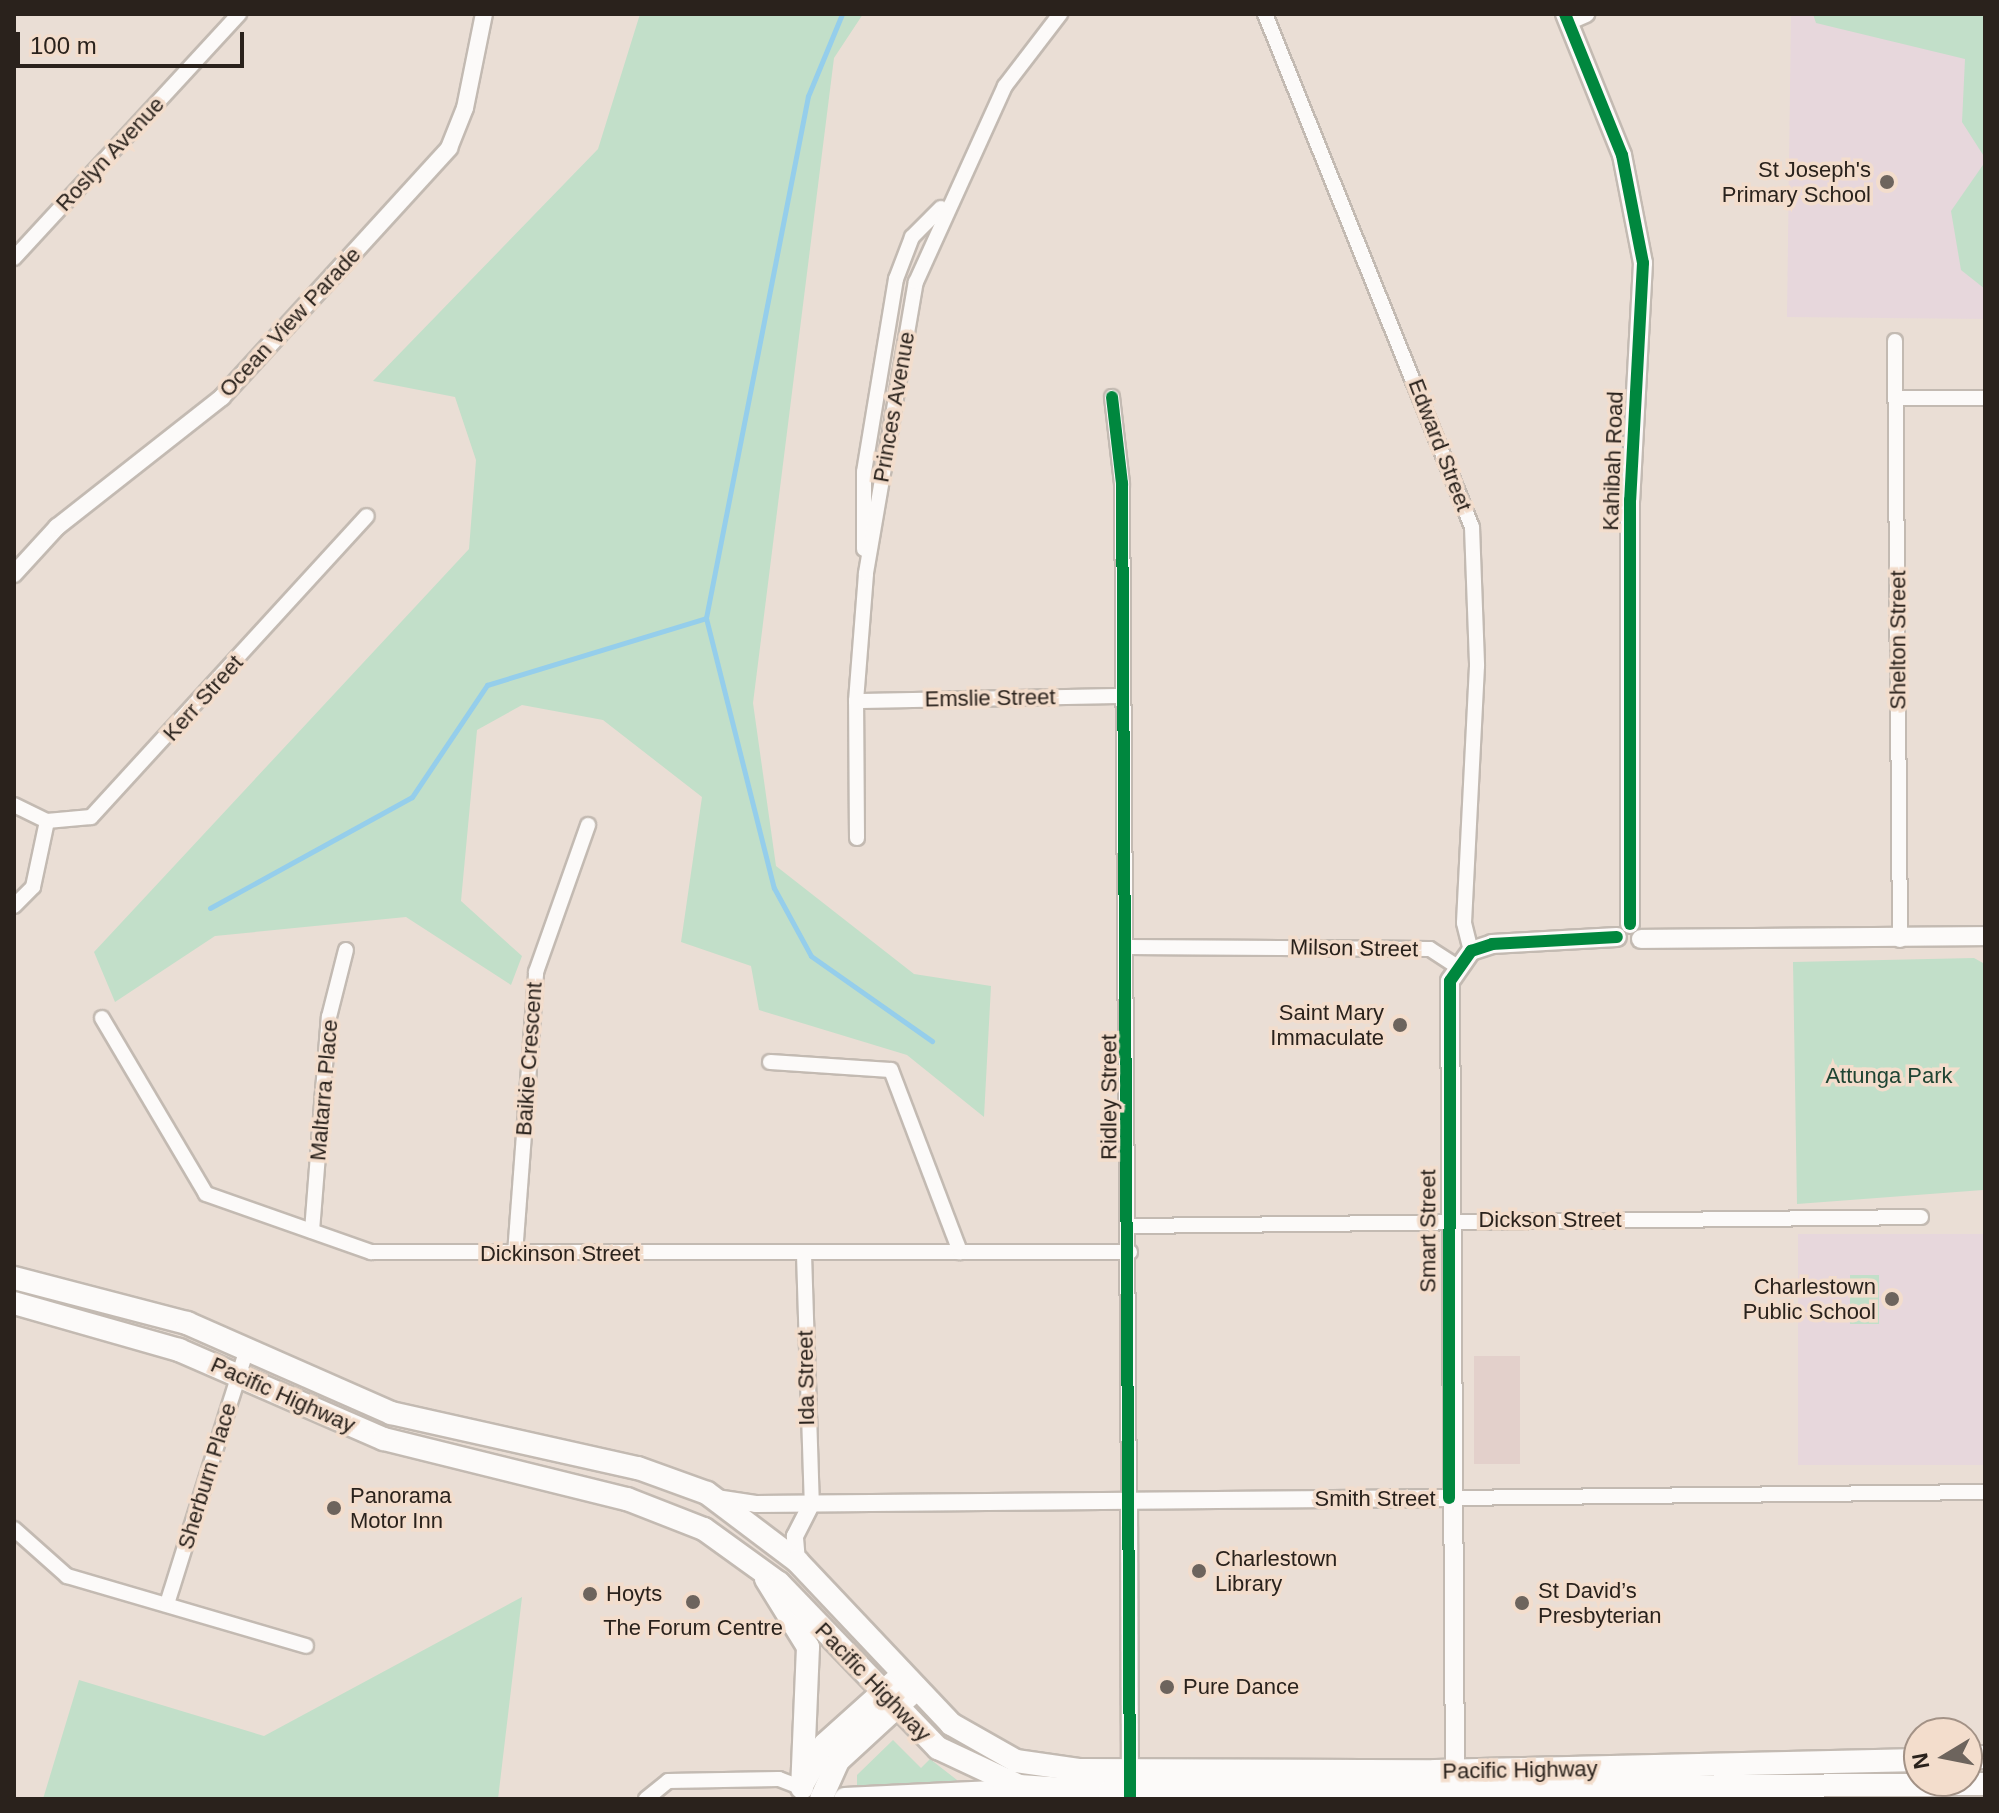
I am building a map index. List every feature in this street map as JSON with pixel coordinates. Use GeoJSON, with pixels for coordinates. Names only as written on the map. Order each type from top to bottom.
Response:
{"type":"FeatureCollection","features":[{"type":"Feature","properties":{"kind":"main road","name":"Kahibah Road"},"geometry":{"type":"LineString","coordinates":[[1567,18],[1633,188],[1643,263],[1630,489],[1636,931]]}},
{"type":"Feature","properties":{"kind":"main road"},"geometry":{"type":"LineString","coordinates":[[1456,966],[1471,951],[1517,941],[1617,937],[1636,931],[1900,940],[1985,936]]}},
{"type":"Feature","properties":{"kind":"main road","name":"Smart Street"},"geometry":{"type":"LineString","coordinates":[[1455,1786],[1449,1498],[1448,1003],[1456,966]]}},
{"type":"Feature","properties":{"kind":"main road","name":"Pacific Highway"},"geometry":{"type":"LineString","coordinates":[[14,1278],[126,1304],[247,1348],[391,1413],[638,1468],[716,1498],[797,1561],[908,1683],[1000,1756],[1130,1787]]}},
{"type":"Feature","properties":{"kind":"main road","name":"Pacific Highway"},"geometry":{"type":"LineString","coordinates":[[14,1303],[179,1350],[434,1455],[658,1508],[752,1560],[888,1701],[967,1766],[1037,1789],[1985,1784]]}},
{"type":"Feature","properties":{"kind":"main road"},"geometry":{"type":"LineString","coordinates":[[752,1560],[806,1638],[809,1795]]}},
{"type":"Feature","properties":{"kind":"main road"},"geometry":{"type":"LineString","coordinates":[[809,1795],[888,1701],[908,1683]]}},
{"type":"Feature","properties":{"kind":"main road","name":"Pacific Highway"},"geometry":{"type":"LineString","coordinates":[[1455,1786],[1903,1761]]}},
{"type":"Feature","properties":{"kind":"main road"},"geometry":{"type":"LineString","coordinates":[[845,1799],[1037,1789]]}},
{"type":"Feature","properties":{"kind":"street","name":"Roslyn Avenue"},"geometry":{"type":"LineString","coordinates":[[14,258],[239,14]]}},
{"type":"Feature","properties":{"kind":"street","name":"Ocean View Parade"},"geometry":{"type":"LineString","coordinates":[[14,574],[57,527],[222,397],[449,148],[465,108],[484,14]]}},
{"type":"Feature","properties":{"kind":"street","name":"Princes Avenue"},"geometry":{"type":"LineString","coordinates":[[857,838],[856,701],[866,573],[916,282],[946,203],[1005,86],[1060,14]]}},
{"type":"Feature","properties":{"kind":"street","name":"Edward Street"},"geometry":{"type":"LineString","coordinates":[[1265,14],[1472,527],[1477,666],[1464,923],[1471,951]]}},
{"type":"Feature","properties":{"kind":"street"},"geometry":{"type":"LineString","coordinates":[[1567,18],[1586,14]]}},
{"type":"Feature","properties":{"kind":"street"},"geometry":{"type":"LineString","coordinates":[[866,573],[864,472],[888,313],[906,247],[946,203]]}},
{"type":"Feature","properties":{"kind":"street","name":"Shelton Street"},"geometry":{"type":"LineString","coordinates":[[1895,341],[1900,940]]}},
{"type":"Feature","properties":{"kind":"street","name":"Ridley Street"},"geometry":{"type":"LineString","coordinates":[[1112,397],[1122,483],[1130,1226],[1130,1787]]}},
{"type":"Feature","properties":{"kind":"street"},"geometry":{"type":"LineString","coordinates":[[1897,398],[1985,398]]}},
{"type":"Feature","properties":{"kind":"street","name":"Kerr Street"},"geometry":{"type":"LineString","coordinates":[[47,821],[70,824],[109,802],[367,516]]}},
{"type":"Feature","properties":{"kind":"street","name":"Emslie Street"},"geometry":{"type":"LineString","coordinates":[[856,701],[1123,696]]}},
{"type":"Feature","properties":{"kind":"street"},"geometry":{"type":"LineString","coordinates":[[14,805],[47,821],[33,887],[14,906]]}},
{"type":"Feature","properties":{"kind":"street","name":"Baikie Crescent"},"geometry":{"type":"LineString","coordinates":[[515,1254],[536,972],[588,825]]}},
{"type":"Feature","properties":{"kind":"street","name":"Milson Street"},"geometry":{"type":"LineString","coordinates":[[1128,947],[1430,949],[1456,966]]}},
{"type":"Feature","properties":{"kind":"street","name":"Maltarra Place"},"geometry":{"type":"LineString","coordinates":[[312,1231],[329,1017],[346,950]]}},
{"type":"Feature","properties":{"kind":"street","name":"Dickinson Street"},"geometry":{"type":"LineString","coordinates":[[102,1018],[206,1194],[371,1252],[1130,1252]]}},
{"type":"Feature","properties":{"kind":"street"},"geometry":{"type":"LineString","coordinates":[[770,1062],[891,1070],[960,1252]]}},
{"type":"Feature","properties":{"kind":"street","name":"Dickson Street"},"geometry":{"type":"LineString","coordinates":[[1130,1226],[1921,1217]]}},
{"type":"Feature","properties":{"kind":"street","name":"Ida Street"},"geometry":{"type":"LineString","coordinates":[[804,1254],[812,1503]]}},
{"type":"Feature","properties":{"kind":"street","name":"Sherburn Place"},"geometry":{"type":"LineString","coordinates":[[167,1604],[247,1348]]}},
{"type":"Feature","properties":{"kind":"street","name":"Smith Street"},"geometry":{"type":"LineString","coordinates":[[716,1498],[812,1503],[1985,1492]]}},
{"type":"Feature","properties":{"kind":"street"},"geometry":{"type":"LineString","coordinates":[[797,1561],[795,1536],[812,1503]]}},
{"type":"Feature","properties":{"kind":"street"},"geometry":{"type":"LineString","coordinates":[[14,1529],[67,1576],[306,1646]]}},
{"type":"Feature","properties":{"kind":"street"},"geometry":{"type":"LineString","coordinates":[[648,1795],[668,1781],[779,1779],[809,1795]]}},
{"type":"Feature","properties":{"kind":"shaded area","name":"St Joseph's Primary School"},"geometry":{"type":"Polygon","coordinates":[[[1791,14],[1859,14],[1985,46],[1985,319],[1787,317],[1791,14]]]}},
{"type":"Feature","properties":{"kind":"shaded area","name":"Charlestown Public School"},"geometry":{"type":"Polygon","coordinates":[[[1798,1234],[1985,1234],[1985,1465],[1798,1465],[1798,1234]]]}},
{"type":"Feature","properties":{"kind":"shaded area"},"geometry":{"type":"Polygon","coordinates":[[[1474,1356],[1520,1356],[1520,1464],[1474,1464],[1474,1356]]]}},
{"type":"Feature","properties":{"kind":"green space"},"geometry":{"type":"Polygon","coordinates":[[[640,14],[863,14],[834,58],[753,703],[776,866],[914,974],[991,986],[984,1117],[907,1055],[759,1010],[751,966],[681,942],[702,797],[603,720],[522,705],[477,730],[461,901],[522,956],[511,985],[406,917],[215,936],[115,1002],[94,952],[469,549],[476,460],[455,397],[373,381],[598,149],[640,14]]]}},
{"type":"Feature","properties":{"kind":"green space"},"geometry":{"type":"Polygon","coordinates":[[[1813,14],[1985,14],[1985,158],[1962,122],[1965,59],[1816,23],[1813,14]]]}},
{"type":"Feature","properties":{"kind":"green space"},"geometry":{"type":"Polygon","coordinates":[[[1985,162],[1985,289],[1961,270],[1951,211],[1985,162]]]}},
{"type":"Feature","properties":{"kind":"green space","name":"Attunga Park"},"geometry":{"type":"Polygon","coordinates":[[[1974,958],[1983,963],[1983,1190],[1797,1204],[1793,962],[1974,958]]]}},
{"type":"Feature","properties":{"kind":"green space"},"geometry":{"type":"Polygon","coordinates":[[[1850,1275],[1879,1275],[1879,1324],[1850,1324],[1850,1275]]]}},
{"type":"Feature","properties":{"kind":"green space"},"geometry":{"type":"Polygon","coordinates":[[[522,1597],[498,1799],[43,1799],[79,1680],[264,1736],[522,1597]]]}},
{"type":"Feature","properties":{"kind":"green space"},"geometry":{"type":"Polygon","coordinates":[[[893,1740],[921,1768],[930,1759],[957,1780],[955,1788],[857,1788],[857,1775],[893,1740]]]}},
{"type":"Feature","properties":{"kind":"waterway"},"geometry":{"type":"LineString","coordinates":[[842,14],[808,96],[706,618],[774,888],[811,956],[932,1041]]}},
{"type":"Feature","properties":{"kind":"waterway"},"geometry":{"type":"LineString","coordinates":[[210,908],[412,797],[487,685],[706,618]]}},
{"type":"Feature","properties":{"kind":"cycle path"},"geometry":{"type":"LineString","coordinates":[[1565,14],[1622,155],[1643,263],[1630,500],[1630,924]]}},
{"type":"Feature","properties":{"kind":"cycle path"},"geometry":{"type":"LineString","coordinates":[[1112,397],[1122,483],[1130,1799]]}},
{"type":"Feature","properties":{"kind":"cycle path"},"geometry":{"type":"LineString","coordinates":[[1449,1498],[1450,981],[1471,951],[1492,944],[1617,937]]}},
{"type":"Feature","properties":{"kind":"place","name":"St Joseph's Primary School"},"geometry":{"type":"Point","coordinates":[1887,182]}},
{"type":"Feature","properties":{"kind":"place","name":"Saint Mary Immaculate"},"geometry":{"type":"Point","coordinates":[1400,1025]}},
{"type":"Feature","properties":{"kind":"place","name":"Charlestown Public School"},"geometry":{"type":"Point","coordinates":[1892,1299]}},
{"type":"Feature","properties":{"kind":"place","name":"Panorama Motor Inn"},"geometry":{"type":"Point","coordinates":[334,1508]}},
{"type":"Feature","properties":{"kind":"place","name":"Charlestown Library"},"geometry":{"type":"Point","coordinates":[1199,1571]}},
{"type":"Feature","properties":{"kind":"place","name":"Hoyts"},"geometry":{"type":"Point","coordinates":[590,1594]}},
{"type":"Feature","properties":{"kind":"place","name":"The Forum Centre"},"geometry":{"type":"Point","coordinates":[693,1602]}},
{"type":"Feature","properties":{"kind":"place","name":"St David’s Presbyterian"},"geometry":{"type":"Point","coordinates":[1522,1603]}},
{"type":"Feature","properties":{"kind":"place","name":"Pure Dance"},"geometry":{"type":"Point","coordinates":[1167,1687]}}]}
